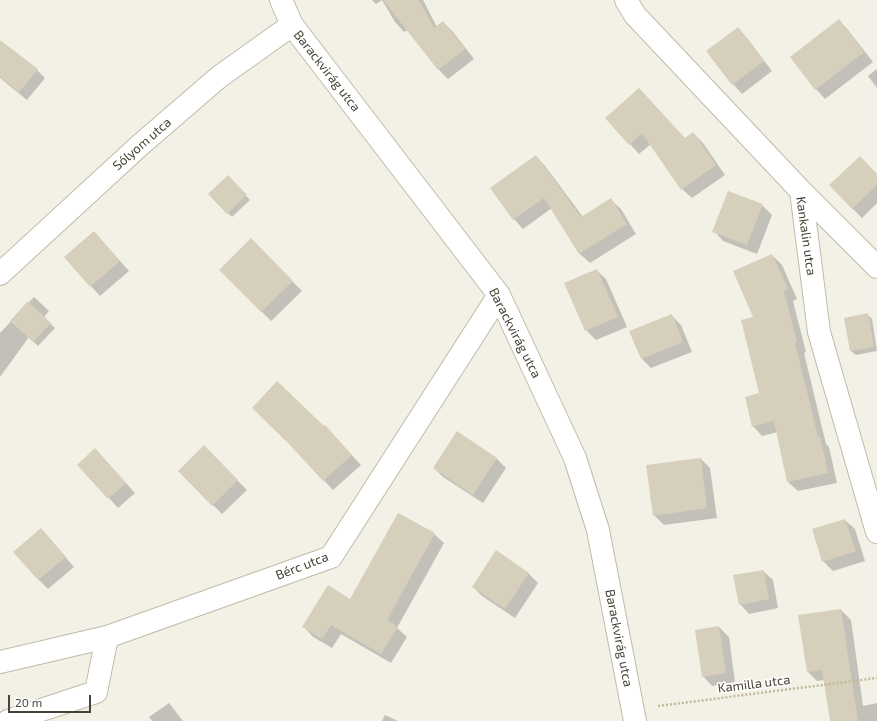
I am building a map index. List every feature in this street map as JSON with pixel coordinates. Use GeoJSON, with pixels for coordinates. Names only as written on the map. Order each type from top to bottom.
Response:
{"type":"FeatureCollection","features":[{"type":"Feature","properties":{"kind":"street","name":"Barackvirág utca"},"geometry":{"type":"LineString","coordinates":[[281,0],[292,25],[499,295],[575,458],[598,530],[634,715]]}},
{"type":"Feature","properties":{"kind":"street","name":"Kankalin utca"},"geometry":{"type":"LineString","coordinates":[[626,0],[635,15],[801,191],[819,332],[877,532]]}},
{"type":"Feature","properties":{"kind":"street","name":"Sólyom utca"},"geometry":{"type":"LineString","coordinates":[[0,274],[144,141],[219,77],[292,25]]}},
{"type":"Feature","properties":{"kind":"street"},"geometry":{"type":"LineString","coordinates":[[801,191],[877,268]]}},
{"type":"Feature","properties":{"kind":"street","name":"Bérc utca"},"geometry":{"type":"LineString","coordinates":[[0,662],[107,637],[331,556],[499,295]]}},
{"type":"Feature","properties":{"kind":"street"},"geometry":{"type":"LineString","coordinates":[[8,721],[96,692],[107,637]]}},
{"type":"Feature","properties":{"kind":"path","name":"Kamilla utca"},"geometry":{"type":"LineString","coordinates":[[634,715],[877,678]]}},
{"type":"Feature","properties":{"kind":"building"},"geometry":{"type":"Polygon","coordinates":[[[383,0],[419,0],[434,28],[443,21],[465,49],[438,70],[383,0]]]}},
{"type":"Feature","properties":{"kind":"building"},"geometry":{"type":"Polygon","coordinates":[[[839,19],[864,52],[815,90],[790,57],[839,19]]]}},
{"type":"Feature","properties":{"kind":"building"},"geometry":{"type":"Polygon","coordinates":[[[738,27],[764,61],[732,85],[706,51],[738,27]]]}},
{"type":"Feature","properties":{"kind":"building"},"geometry":{"type":"Polygon","coordinates":[[[0,40],[38,69],[19,92],[0,77],[0,40]]]}},
{"type":"Feature","properties":{"kind":"building"},"geometry":{"type":"Polygon","coordinates":[[[639,88],[685,138],[693,132],[716,165],[681,190],[642,133],[629,145],[605,118],[639,88]]]}},
{"type":"Feature","properties":{"kind":"building"},"geometry":{"type":"Polygon","coordinates":[[[536,155],[581,217],[611,198],[627,224],[579,254],[544,198],[513,220],[490,188],[536,155]]]}},
{"type":"Feature","properties":{"kind":"building"},"geometry":{"type":"Polygon","coordinates":[[[860,156],[877,174],[877,185],[852,209],[829,185],[860,156]]]}},
{"type":"Feature","properties":{"kind":"building"},"geometry":{"type":"Polygon","coordinates":[[[228,175],[247,195],[227,214],[208,194],[228,175]]]}},
{"type":"Feature","properties":{"kind":"building"},"geometry":{"type":"Polygon","coordinates":[[[728,191],[763,204],[747,245],[712,232],[728,191]]]}},
{"type":"Feature","properties":{"kind":"building"},"geometry":{"type":"Polygon","coordinates":[[[94,231],[120,261],[90,287],[64,257],[94,231]]]}},
{"type":"Feature","properties":{"kind":"building"},"geometry":{"type":"Polygon","coordinates":[[[251,238],[293,281],[261,312],[219,270],[251,238]]]}},
{"type":"Feature","properties":{"kind":"building"},"geometry":{"type":"Polygon","coordinates":[[[772,254],[788,289],[784,291],[797,342],[795,343],[818,437],[820,436],[828,473],[787,482],[774,421],[752,427],[745,397],[759,393],[741,320],[753,317],[733,271],[772,254]]]}},
{"type":"Feature","properties":{"kind":"building"},"geometry":{"type":"Polygon","coordinates":[[[597,269],[618,317],[585,331],[564,283],[597,269]]]}},
{"type":"Feature","properties":{"kind":"building"},"geometry":{"type":"Polygon","coordinates":[[[28,301],[51,323],[33,342],[10,321],[28,301]]]}},
{"type":"Feature","properties":{"kind":"building"},"geometry":{"type":"Polygon","coordinates":[[[868,313],[874,347],[850,351],[844,318],[868,313]]]}},
{"type":"Feature","properties":{"kind":"building"},"geometry":{"type":"Polygon","coordinates":[[[672,314],[683,342],[641,359],[629,331],[672,314]]]}},
{"type":"Feature","properties":{"kind":"building"},"geometry":{"type":"Polygon","coordinates":[[[277,381],[324,426],[325,425],[352,455],[323,481],[289,444],[252,408],[277,381]]]}},
{"type":"Feature","properties":{"kind":"building"},"geometry":{"type":"Polygon","coordinates":[[[457,431],[497,458],[473,495],[433,468],[457,431]]]}},
{"type":"Feature","properties":{"kind":"building"},"geometry":{"type":"Polygon","coordinates":[[[204,445],[238,480],[212,506],[178,471],[204,445]]]}},
{"type":"Feature","properties":{"kind":"building"},"geometry":{"type":"Polygon","coordinates":[[[95,448],[126,483],[108,499],[77,465],[95,448]]]}},
{"type":"Feature","properties":{"kind":"building"},"geometry":{"type":"Polygon","coordinates":[[[701,458],[707,508],[653,516],[646,465],[701,458]]]}},
{"type":"Feature","properties":{"kind":"building"},"geometry":{"type":"Polygon","coordinates":[[[398,513],[435,533],[387,620],[398,627],[381,654],[331,625],[322,639],[302,627],[328,585],[350,599],[398,513]]]}},
{"type":"Feature","properties":{"kind":"building"},"geometry":{"type":"Polygon","coordinates":[[[845,519],[856,551],[822,562],[812,529],[845,519]]]}},
{"type":"Feature","properties":{"kind":"building"},"geometry":{"type":"Polygon","coordinates":[[[41,528],[66,557],[38,580],[13,552],[41,528]]]}},
{"type":"Feature","properties":{"kind":"building"},"geometry":{"type":"Polygon","coordinates":[[[496,550],[529,573],[505,609],[472,587],[496,550]]]}},
{"type":"Feature","properties":{"kind":"building"},"geometry":{"type":"Polygon","coordinates":[[[764,570],[769,599],[739,605],[733,575],[764,570]]]}},
{"type":"Feature","properties":{"kind":"building"},"geometry":{"type":"Polygon","coordinates":[[[841,609],[858,721],[830,721],[822,670],[807,672],[798,615],[841,609]]]}},
{"type":"Feature","properties":{"kind":"building"},"geometry":{"type":"Polygon","coordinates":[[[719,626],[726,673],[702,677],[695,630],[719,626]]]}}]}
